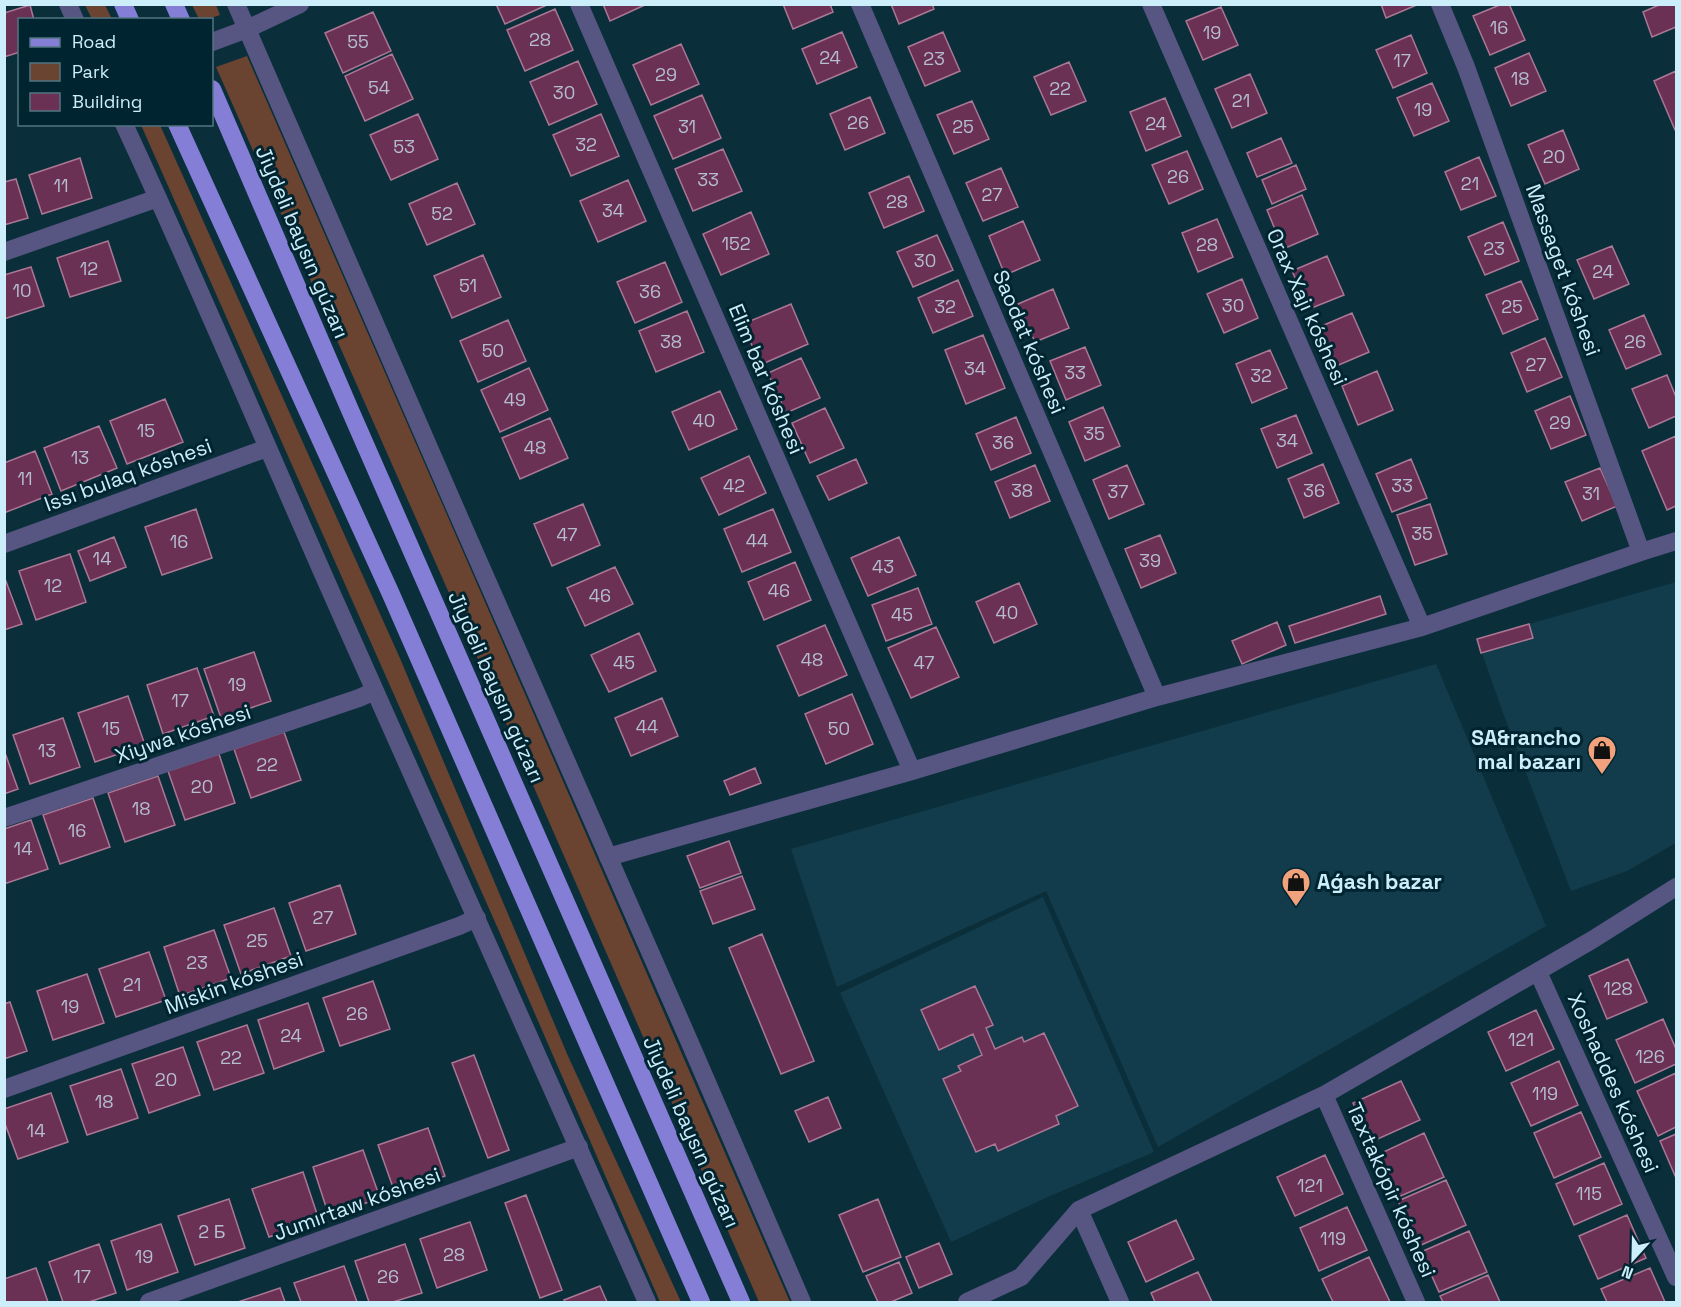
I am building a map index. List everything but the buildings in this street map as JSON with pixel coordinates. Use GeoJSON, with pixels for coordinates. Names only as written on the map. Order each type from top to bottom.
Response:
{"type":"FeatureCollection","features":[{"type":"Feature","properties":{"kind":"main road"},"geometry":{"type":"LineString","coordinates":[[123,4],[129,18]]}},
{"type":"Feature","properties":{"kind":"main road"},"geometry":{"type":"LineString","coordinates":[[174,4],[180,18]]}},
{"type":"Feature","properties":{"kind":"main road","name":"Jiydeli baysın gúzarı"},"geometry":{"type":"LineString","coordinates":[[213,91],[350,410],[741,1302]]}},
{"type":"Feature","properties":{"kind":"main road"},"geometry":{"type":"LineString","coordinates":[[178,126],[395,603],[701,1302]]}},
{"type":"Feature","properties":{"kind":"street"},"geometry":{"type":"LineString","coordinates":[[68,4],[74,18]]}},
{"type":"Feature","properties":{"kind":"street"},"geometry":{"type":"LineString","coordinates":[[236,4],[802,1302]]}},
{"type":"Feature","properties":{"kind":"street"},"geometry":{"type":"LineString","coordinates":[[213,42],[247,29],[300,4]]}},
{"type":"Feature","properties":{"kind":"street","name":"Elim bar kóshesi"},"geometry":{"type":"LineString","coordinates":[[579,4],[912,771]]}},
{"type":"Feature","properties":{"kind":"street","name":"Saodat kóshesi"},"geometry":{"type":"LineString","coordinates":[[861,4],[1156,697]]}},
{"type":"Feature","properties":{"kind":"street","name":"Orax Xajı kóshesi"},"geometry":{"type":"LineString","coordinates":[[1151,4],[1422,627]]}},
{"type":"Feature","properties":{"kind":"street","name":"Massaget kóshesi"},"geometry":{"type":"LineString","coordinates":[[1440,4],[1466,67],[1641,552]]}},
{"type":"Feature","properties":{"kind":"street"},"geometry":{"type":"LineString","coordinates":[[125,126],[647,1302]]}},
{"type":"Feature","properties":{"kind":"street"},"geometry":{"type":"LineString","coordinates":[[4,252],[158,198]]}},
{"type":"Feature","properties":{"kind":"street","name":"Issı bulaq kóshesi"},"geometry":{"type":"LineString","coordinates":[[4,544],[267,448]]}},
{"type":"Feature","properties":{"kind":"street"},"geometry":{"type":"LineString","coordinates":[[608,857],[912,771],[1156,697],[1422,627],[1677,541]]}},
{"type":"Feature","properties":{"kind":"street","name":"Xiywa kóshesi"},"geometry":{"type":"LineString","coordinates":[[4,818],[375,692]]}},
{"type":"Feature","properties":{"kind":"street"},"geometry":{"type":"LineString","coordinates":[[967,1302],[1021,1277],[1079,1210],[1324,1095],[1538,972],[1677,887]]}},
{"type":"Feature","properties":{"kind":"street","name":"Miskin kóshesi"},"geometry":{"type":"LineString","coordinates":[[4,1089],[477,918]]}},
{"type":"Feature","properties":{"kind":"street","name":"Xoshaddes kóshesi"},"geometry":{"type":"LineString","coordinates":[[1538,972],[1677,1277]]}},
{"type":"Feature","properties":{"kind":"street","name":"Taxtakópir kóshesi"},"geometry":{"type":"LineString","coordinates":[[1324,1095],[1416,1302]]}},
{"type":"Feature","properties":{"kind":"street","name":"Jumırtaw kóshesi"},"geometry":{"type":"LineString","coordinates":[[149,1302],[579,1147]]}},
{"type":"Feature","properties":{"kind":"street"},"geometry":{"type":"LineString","coordinates":[[1079,1210],[1120,1302]]}},
{"type":"Feature","properties":{"kind":"shaded area","name":"SA&rancho mal bazarı"},"geometry":{"type":"Polygon","coordinates":[[[1676,582],[1676,843],[1627,871],[1571,891],[1477,639],[1676,582]]]}},
{"type":"Feature","properties":{"kind":"shaded area","name":"Aǵash bazar"},"geometry":{"type":"Polygon","coordinates":[[[1436,664],[1546,926],[1158,1147],[1046,891],[837,987],[791,849],[1436,664]]]}},
{"type":"Feature","properties":{"kind":"shaded area"},"geometry":{"type":"Polygon","coordinates":[[[1043,897],[1154,1152],[1050,1196],[951,1242],[840,993],[1043,897]]]}},
{"type":"Feature","properties":{"kind":"green space"},"geometry":{"type":"Polygon","coordinates":[[[85,5],[105,5],[112,18],[92,18],[85,5]]]}},
{"type":"Feature","properties":{"kind":"green space"},"geometry":{"type":"Polygon","coordinates":[[[192,5],[216,5],[220,15],[198,18],[192,5]]]}},
{"type":"Feature","properties":{"kind":"green space"},"geometry":{"type":"Polygon","coordinates":[[[247,56],[790,1302],[759,1302],[216,67],[247,56]]]}},
{"type":"Feature","properties":{"kind":"green space"},"geometry":{"type":"Polygon","coordinates":[[[141,126],[160,126],[399,656],[568,1056],[681,1302],[660,1302],[499,931],[141,126]]]}},
{"type":"Feature","properties":{"kind":"place","name":"SA&rancho mal bazarı"},"geometry":{"type":"Point","coordinates":[1602,776]}},
{"type":"Feature","properties":{"kind":"place","name":"Aǵash bazar"},"geometry":{"type":"Point","coordinates":[1296,908]}}]}
